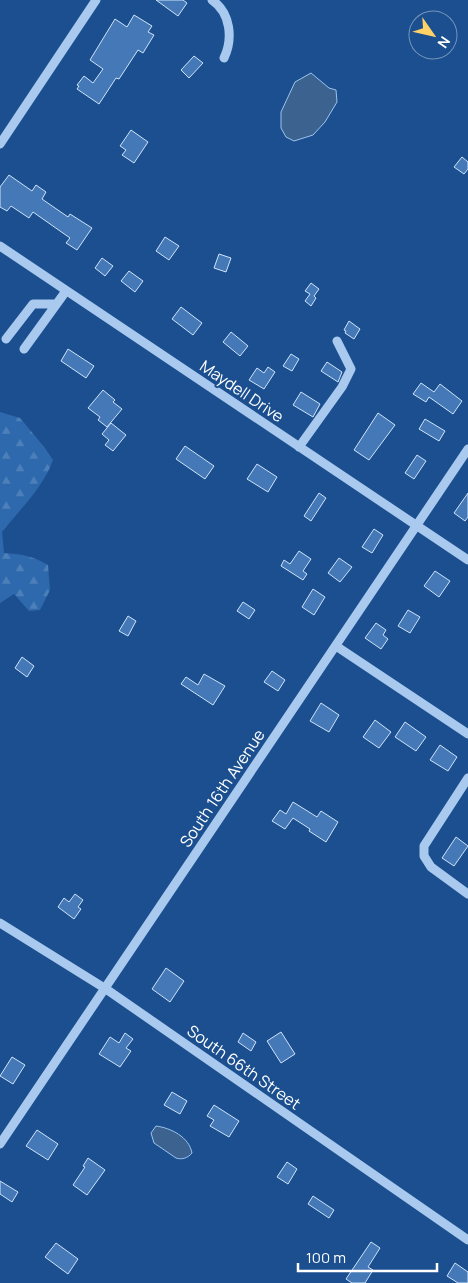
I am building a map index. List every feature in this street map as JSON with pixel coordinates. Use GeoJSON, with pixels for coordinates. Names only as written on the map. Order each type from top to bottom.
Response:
{"type":"FeatureCollection","features":[{"type":"Feature","properties":{"kind":"street"},"geometry":{"type":"LineString","coordinates":[[0,144],[96,0]]}},
{"type":"Feature","properties":{"kind":"street"},"geometry":{"type":"LineString","coordinates":[[212,0],[218,4],[223,12],[230,30],[228,50],[224,58]]}},
{"type":"Feature","properties":{"kind":"street","name":"Maydell Drive"},"geometry":{"type":"LineString","coordinates":[[0,246],[468,560]]}},
{"type":"Feature","properties":{"kind":"street"},"geometry":{"type":"LineString","coordinates":[[24,349],[66,291]]}},
{"type":"Feature","properties":{"kind":"street"},"geometry":{"type":"LineString","coordinates":[[6,339],[33,304],[56,304]]}},
{"type":"Feature","properties":{"kind":"street"},"geometry":{"type":"LineString","coordinates":[[299,447],[342,387],[352,369],[337,341]]}},
{"type":"Feature","properties":{"kind":"street","name":"South 16th Avenue"},"geometry":{"type":"LineString","coordinates":[[0,1144],[468,449]]}},
{"type":"Feature","properties":{"kind":"street"},"geometry":{"type":"LineString","coordinates":[[336,646],[468,734]]}},
{"type":"Feature","properties":{"kind":"street"},"geometry":{"type":"LineString","coordinates":[[468,778],[424,846],[424,856],[431,867],[468,894]]}},
{"type":"Feature","properties":{"kind":"street","name":"South 66th Street"},"geometry":{"type":"LineString","coordinates":[[0,923],[106,989],[468,1240]]}},
{"type":"Feature","properties":{"kind":"green space"},"geometry":{"type":"Polygon","coordinates":[[[0,412],[20,418],[53,460],[37,489],[2,532],[4,553],[27,556],[48,565],[50,590],[40,610],[29,611],[14,594],[0,603],[0,412]]]}},
{"type":"Feature","properties":{"kind":"shaded area"},"geometry":{"type":"Polygon","coordinates":[[[311,73],[329,88],[336,90],[337,102],[325,122],[313,135],[294,141],[286,137],[281,128],[281,112],[295,82],[311,73]]]}},
{"type":"Feature","properties":{"kind":"shaded area"},"geometry":{"type":"Polygon","coordinates":[[[156,1126],[178,1134],[187,1142],[192,1153],[185,1158],[176,1158],[154,1143],[151,1133],[156,1126]]]}},
{"type":"Feature","properties":{"kind":"building"},"geometry":{"type":"Polygon","coordinates":[[[156,0],[183,0],[187,3],[178,16],[156,0]]]}},
{"type":"Feature","properties":{"kind":"building"},"geometry":{"type":"Polygon","coordinates":[[[134,15],[152,26],[148,32],[154,35],[143,53],[138,50],[119,79],[116,78],[99,104],[77,89],[79,86],[77,85],[84,76],[93,83],[103,69],[90,60],[115,19],[127,27],[134,15]]]}},
{"type":"Feature","properties":{"kind":"building"},"geometry":{"type":"Polygon","coordinates":[[[194,56],[203,63],[189,78],[181,70],[194,56]]]}},
{"type":"Feature","properties":{"kind":"building"},"geometry":{"type":"Polygon","coordinates":[[[131,130],[148,142],[134,163],[122,155],[126,150],[120,146],[131,130]]]}},
{"type":"Feature","properties":{"kind":"building"},"geometry":{"type":"Polygon","coordinates":[[[462,157],[468,162],[468,169],[464,174],[454,167],[462,157]]]}},
{"type":"Feature","properties":{"kind":"building"},"geometry":{"type":"Polygon","coordinates":[[[9,175],[32,191],[36,185],[46,192],[42,199],[68,217],[70,214],[92,228],[77,250],[66,243],[70,238],[33,212],[29,218],[11,206],[7,211],[0,207],[0,187],[9,175]]]}},
{"type":"Feature","properties":{"kind":"building"},"geometry":{"type":"Polygon","coordinates":[[[165,237],[179,246],[169,260],[156,251],[165,237]]]}},
{"type":"Feature","properties":{"kind":"building"},"geometry":{"type":"Polygon","coordinates":[[[219,254],[231,258],[226,272],[214,268],[219,254]]]}},
{"type":"Feature","properties":{"kind":"building"},"geometry":{"type":"Polygon","coordinates":[[[102,258],[113,266],[105,276],[95,268],[102,258]]]}},
{"type":"Feature","properties":{"kind":"building"},"geometry":{"type":"Polygon","coordinates":[[[129,271],[143,281],[135,292],[121,281],[129,271]]]}},
{"type":"Feature","properties":{"kind":"building"},"geometry":{"type":"Polygon","coordinates":[[[311,283],[319,289],[314,296],[316,298],[311,306],[305,301],[310,294],[305,291],[311,283]]]}},
{"type":"Feature","properties":{"kind":"building"},"geometry":{"type":"Polygon","coordinates":[[[181,307],[202,323],[193,335],[172,319],[181,307]]]}},
{"type":"Feature","properties":{"kind":"building"},"geometry":{"type":"Polygon","coordinates":[[[349,321],[360,329],[354,339],[345,333],[346,331],[344,330],[349,321]]]}},
{"type":"Feature","properties":{"kind":"building"},"geometry":{"type":"Polygon","coordinates":[[[231,332],[248,346],[240,356],[223,342],[231,332]]]}},
{"type":"Feature","properties":{"kind":"building"},"geometry":{"type":"Polygon","coordinates":[[[68,349],[94,366],[86,378],[61,361],[68,349]]]}},
{"type":"Feature","properties":{"kind":"building"},"geometry":{"type":"Polygon","coordinates":[[[291,354],[299,359],[292,371],[283,366],[291,354]]]}},
{"type":"Feature","properties":{"kind":"building"},"geometry":{"type":"Polygon","coordinates":[[[327,362],[342,372],[338,382],[321,371],[327,362]]]}},
{"type":"Feature","properties":{"kind":"building"},"geometry":{"type":"Polygon","coordinates":[[[268,367],[275,372],[264,389],[249,380],[257,368],[264,373],[268,367]]]}},
{"type":"Feature","properties":{"kind":"building"},"geometry":{"type":"Polygon","coordinates":[[[421,383],[434,392],[440,384],[462,401],[453,414],[429,397],[426,402],[413,394],[421,383]]]}},
{"type":"Feature","properties":{"kind":"building"},"geometry":{"type":"Polygon","coordinates":[[[103,390],[122,409],[107,427],[98,420],[100,417],[88,408],[103,390]]]}},
{"type":"Feature","properties":{"kind":"building"},"geometry":{"type":"Polygon","coordinates":[[[301,392],[320,404],[313,417],[293,405],[301,392]]]}},
{"type":"Feature","properties":{"kind":"building"},"geometry":{"type":"Polygon","coordinates":[[[378,413],[395,425],[369,460],[354,450],[378,413]]]}},
{"type":"Feature","properties":{"kind":"building"},"geometry":{"type":"Polygon","coordinates":[[[425,419],[445,431],[439,441],[419,429],[425,419]]]}},
{"type":"Feature","properties":{"kind":"building"},"geometry":{"type":"Polygon","coordinates":[[[111,423],[126,435],[113,451],[105,445],[109,440],[102,434],[111,423]]]}},
{"type":"Feature","properties":{"kind":"building"},"geometry":{"type":"Polygon","coordinates":[[[185,446],[214,466],[205,479],[176,459],[185,446]]]}},
{"type":"Feature","properties":{"kind":"building"},"geometry":{"type":"Polygon","coordinates":[[[417,455],[426,461],[414,479],[405,473],[417,455]]]}},
{"type":"Feature","properties":{"kind":"building"},"geometry":{"type":"Polygon","coordinates":[[[257,464],[277,477],[268,492],[247,479],[257,464]]]}},
{"type":"Feature","properties":{"kind":"building"},"geometry":{"type":"Polygon","coordinates":[[[319,493],[326,498],[311,521],[304,516],[319,493]]]}},
{"type":"Feature","properties":{"kind":"building"},"geometry":{"type":"Polygon","coordinates":[[[468,493],[468,517],[465,521],[454,513],[468,493]]]}},
{"type":"Feature","properties":{"kind":"building"},"geometry":{"type":"Polygon","coordinates":[[[374,529],[383,535],[372,553],[362,547],[374,529]]]}},
{"type":"Feature","properties":{"kind":"building"},"geometry":{"type":"Polygon","coordinates":[[[299,551],[311,559],[303,571],[307,574],[303,580],[281,566],[284,560],[290,564],[299,551]]]}},
{"type":"Feature","properties":{"kind":"building"},"geometry":{"type":"Polygon","coordinates":[[[339,558],[352,567],[340,582],[328,573],[339,558]]]}},
{"type":"Feature","properties":{"kind":"building"},"geometry":{"type":"Polygon","coordinates":[[[435,571],[450,581],[439,597],[424,586],[435,571]]]}},
{"type":"Feature","properties":{"kind":"building"},"geometry":{"type":"Polygon","coordinates":[[[313,589],[325,597],[314,615],[302,607],[313,589]]]}},
{"type":"Feature","properties":{"kind":"building"},"geometry":{"type":"Polygon","coordinates":[[[243,602],[255,610],[249,619],[237,611],[243,602]]]}},
{"type":"Feature","properties":{"kind":"building"},"geometry":{"type":"Polygon","coordinates":[[[408,610],[420,617],[410,633],[398,626],[408,610]]]}},
{"type":"Feature","properties":{"kind":"building"},"geometry":{"type":"Polygon","coordinates":[[[128,616],[136,621],[128,636],[119,631],[128,616]]]}},
{"type":"Feature","properties":{"kind":"building"},"geometry":{"type":"Polygon","coordinates":[[[376,623],[386,630],[383,635],[388,639],[381,649],[365,638],[376,623]]]}},
{"type":"Feature","properties":{"kind":"building"},"geometry":{"type":"Polygon","coordinates":[[[22,657],[34,666],[27,677],[15,668],[22,657]]]}},
{"type":"Feature","properties":{"kind":"building"},"geometry":{"type":"Polygon","coordinates":[[[272,671],[285,680],[278,691],[264,682],[272,671]]]}},
{"type":"Feature","properties":{"kind":"building"},"geometry":{"type":"Polygon","coordinates":[[[204,674],[225,686],[213,705],[181,684],[186,677],[198,685],[204,674]]]}},
{"type":"Feature","properties":{"kind":"building"},"geometry":{"type":"Polygon","coordinates":[[[321,703],[339,715],[329,732],[310,721],[321,703]]]}},
{"type":"Feature","properties":{"kind":"building"},"geometry":{"type":"Polygon","coordinates":[[[375,720],[391,732],[379,748],[363,737],[375,720]]]}},
{"type":"Feature","properties":{"kind":"building"},"geometry":{"type":"Polygon","coordinates":[[[405,722],[426,737],[416,751],[395,737],[405,722]]]}},
{"type":"Feature","properties":{"kind":"building"},"geometry":{"type":"Polygon","coordinates":[[[440,745],[457,757],[448,771],[430,760],[440,745]]]}},
{"type":"Feature","properties":{"kind":"building"},"geometry":{"type":"Polygon","coordinates":[[[293,802],[317,817],[321,811],[338,822],[326,842],[293,818],[285,829],[272,821],[280,810],[286,814],[293,802]]]}},
{"type":"Feature","properties":{"kind":"building"},"geometry":{"type":"Polygon","coordinates":[[[456,837],[468,846],[454,866],[442,858],[456,837]]]}},
{"type":"Feature","properties":{"kind":"building"},"geometry":{"type":"Polygon","coordinates":[[[75,894],[83,900],[78,907],[81,909],[74,919],[58,907],[64,898],[69,902],[75,894]]]}},
{"type":"Feature","properties":{"kind":"building"},"geometry":{"type":"Polygon","coordinates":[[[166,968],[184,981],[170,1002],[152,989],[166,968]]]}},
{"type":"Feature","properties":{"kind":"building"},"geometry":{"type":"Polygon","coordinates":[[[281,1032],[295,1054],[281,1063],[267,1041],[281,1032]]]}},
{"type":"Feature","properties":{"kind":"building"},"geometry":{"type":"Polygon","coordinates":[[[125,1033],[133,1039],[126,1048],[131,1051],[120,1067],[99,1054],[110,1037],[119,1043],[125,1033]]]}},
{"type":"Feature","properties":{"kind":"building"},"geometry":{"type":"Polygon","coordinates":[[[243,1033],[256,1042],[251,1051],[238,1042],[243,1033]]]}},
{"type":"Feature","properties":{"kind":"building"},"geometry":{"type":"Polygon","coordinates":[[[12,1057],[25,1065],[13,1084],[0,1076],[12,1057]]]}},
{"type":"Feature","properties":{"kind":"building"},"geometry":{"type":"Polygon","coordinates":[[[172,1092],[187,1101],[180,1114],[164,1105],[172,1092]]]}},
{"type":"Feature","properties":{"kind":"building"},"geometry":{"type":"Polygon","coordinates":[[[214,1105],[239,1121],[229,1137],[210,1126],[214,1120],[207,1116],[214,1105]]]}},
{"type":"Feature","properties":{"kind":"building"},"geometry":{"type":"Polygon","coordinates":[[[37,1130],[58,1144],[48,1160],[26,1146],[37,1130]]]}},
{"type":"Feature","properties":{"kind":"building"},"geometry":{"type":"Polygon","coordinates":[[[88,1158],[105,1170],[87,1195],[73,1185],[85,1167],[83,1166],[88,1158]]]}},
{"type":"Feature","properties":{"kind":"building"},"geometry":{"type":"Polygon","coordinates":[[[287,1162],[297,1169],[288,1184],[277,1177],[287,1162]]]}},
{"type":"Feature","properties":{"kind":"building"},"geometry":{"type":"Polygon","coordinates":[[[0,1181],[18,1192],[12,1202],[0,1194],[0,1181]]]}},
{"type":"Feature","properties":{"kind":"building"},"geometry":{"type":"Polygon","coordinates":[[[313,1196],[334,1210],[329,1218],[308,1204],[313,1196]]]}},
{"type":"Feature","properties":{"kind":"building"},"geometry":{"type":"Polygon","coordinates":[[[371,1242],[380,1248],[368,1267],[373,1270],[365,1283],[352,1283],[346,1279],[371,1242]]]}},
{"type":"Feature","properties":{"kind":"building"},"geometry":{"type":"Polygon","coordinates":[[[56,1243],[78,1259],[68,1274],[45,1257],[56,1243]]]}},
{"type":"Feature","properties":{"kind":"building"},"geometry":{"type":"Polygon","coordinates":[[[455,1263],[468,1272],[468,1283],[458,1283],[447,1276],[455,1263]]]}}]}
